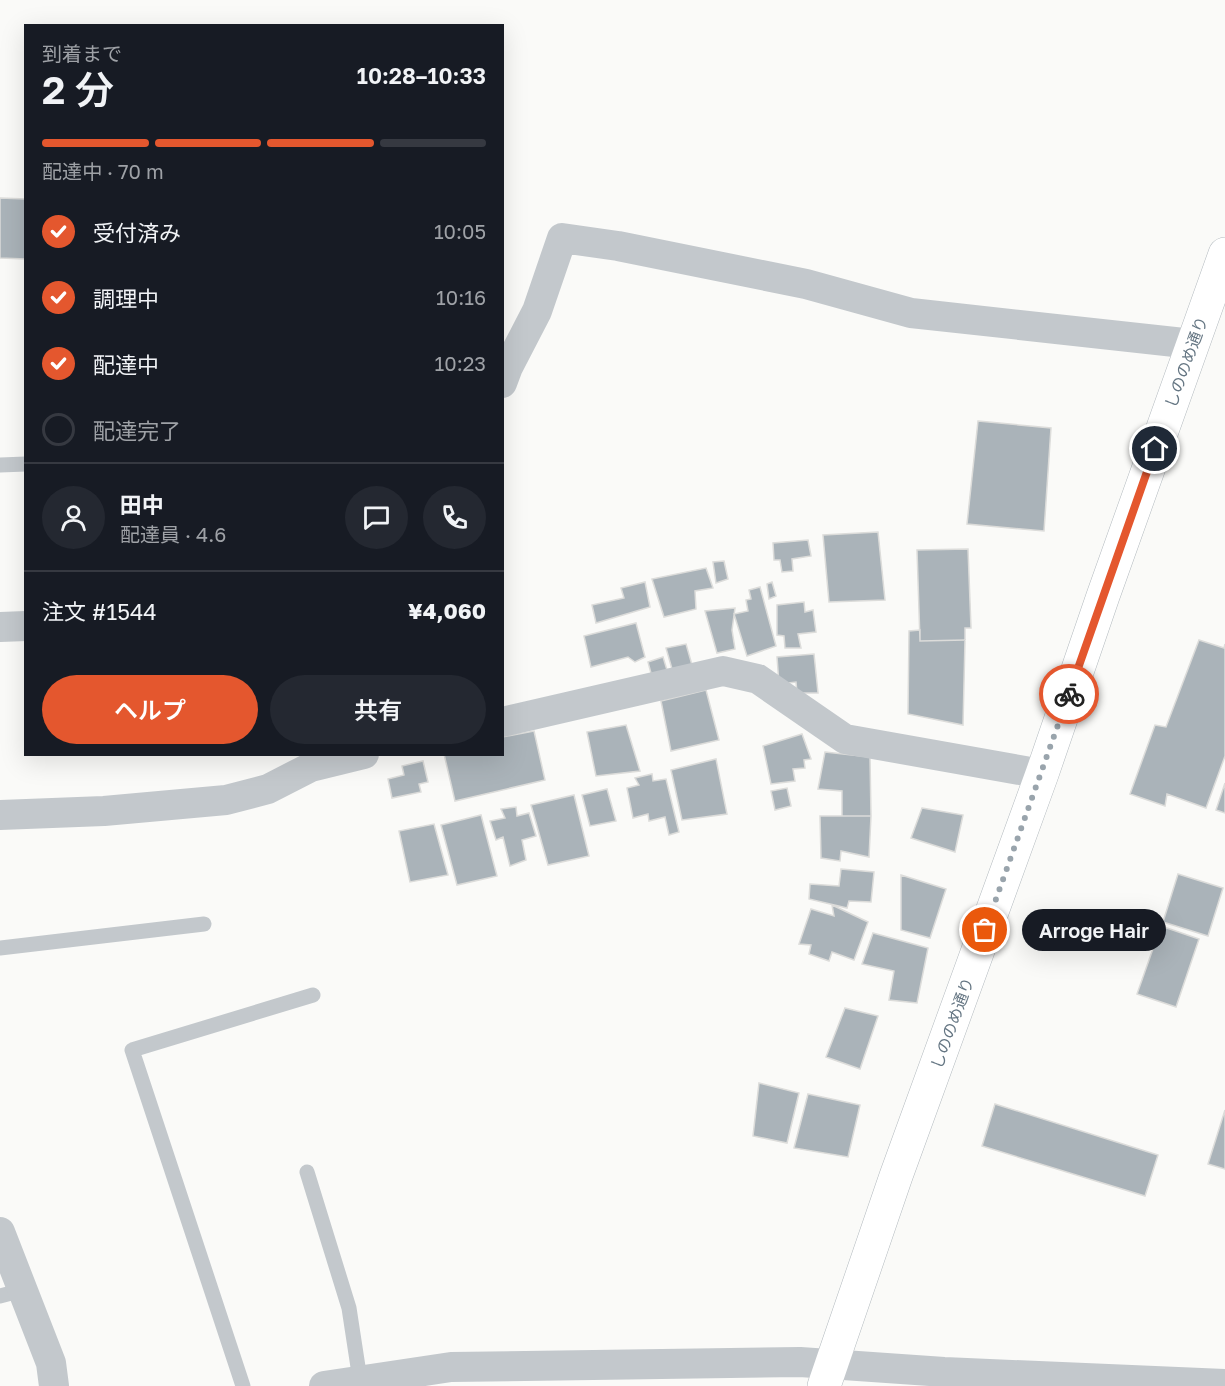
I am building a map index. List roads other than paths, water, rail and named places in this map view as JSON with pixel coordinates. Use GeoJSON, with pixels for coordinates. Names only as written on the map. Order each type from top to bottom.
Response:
{"type":"FeatureCollection","features":[{"type":"Feature","properties":{"kind":"main road","name":"しののめ通り"},"geometry":{"type":"LineString","coordinates":[[828,1375],[896,1176],[1042,774],[1102,596],[1225,254]]}},
{"type":"Feature","properties":{"kind":"street"},"geometry":{"type":"LineString","coordinates":[[504,378],[537,312],[562,237],[806,284],[912,313],[1193,344]]}},
{"type":"Feature","properties":{"kind":"street"},"geometry":{"type":"LineString","coordinates":[[0,627],[24,626]]}},
{"type":"Feature","properties":{"kind":"street"},"geometry":{"type":"LineString","coordinates":[[504,722],[723,671],[758,680],[845,739],[1042,774]]}},
{"type":"Feature","properties":{"kind":"street"},"geometry":{"type":"LineString","coordinates":[[0,815],[104,811],[226,800],[268,789],[311,767],[356,756]]}},
{"type":"Feature","properties":{"kind":"street"},"geometry":{"type":"LineString","coordinates":[[0,1232],[12,1293],[51,1363],[54,1386]]}},
{"type":"Feature","properties":{"kind":"street"},"geometry":{"type":"LineString","coordinates":[[324,1386],[360,1383],[451,1367],[1225,1384]]}},
{"type":"Feature","properties":{"kind":"lane"},"geometry":{"type":"LineString","coordinates":[[0,465],[24,464]]}},
{"type":"Feature","properties":{"kind":"lane"},"geometry":{"type":"LineString","coordinates":[[0,948],[204,924]]}},
{"type":"Feature","properties":{"kind":"lane"},"geometry":{"type":"LineString","coordinates":[[243,1386],[132,1050],[313,995]]}},
{"type":"Feature","properties":{"kind":"lane"},"geometry":{"type":"LineString","coordinates":[[307,1172],[349,1308],[360,1383]]}},
{"type":"Feature","properties":{"kind":"place","name":"Arroge Hair"},"geometry":{"type":"Point","coordinates":[985,930]}}]}
